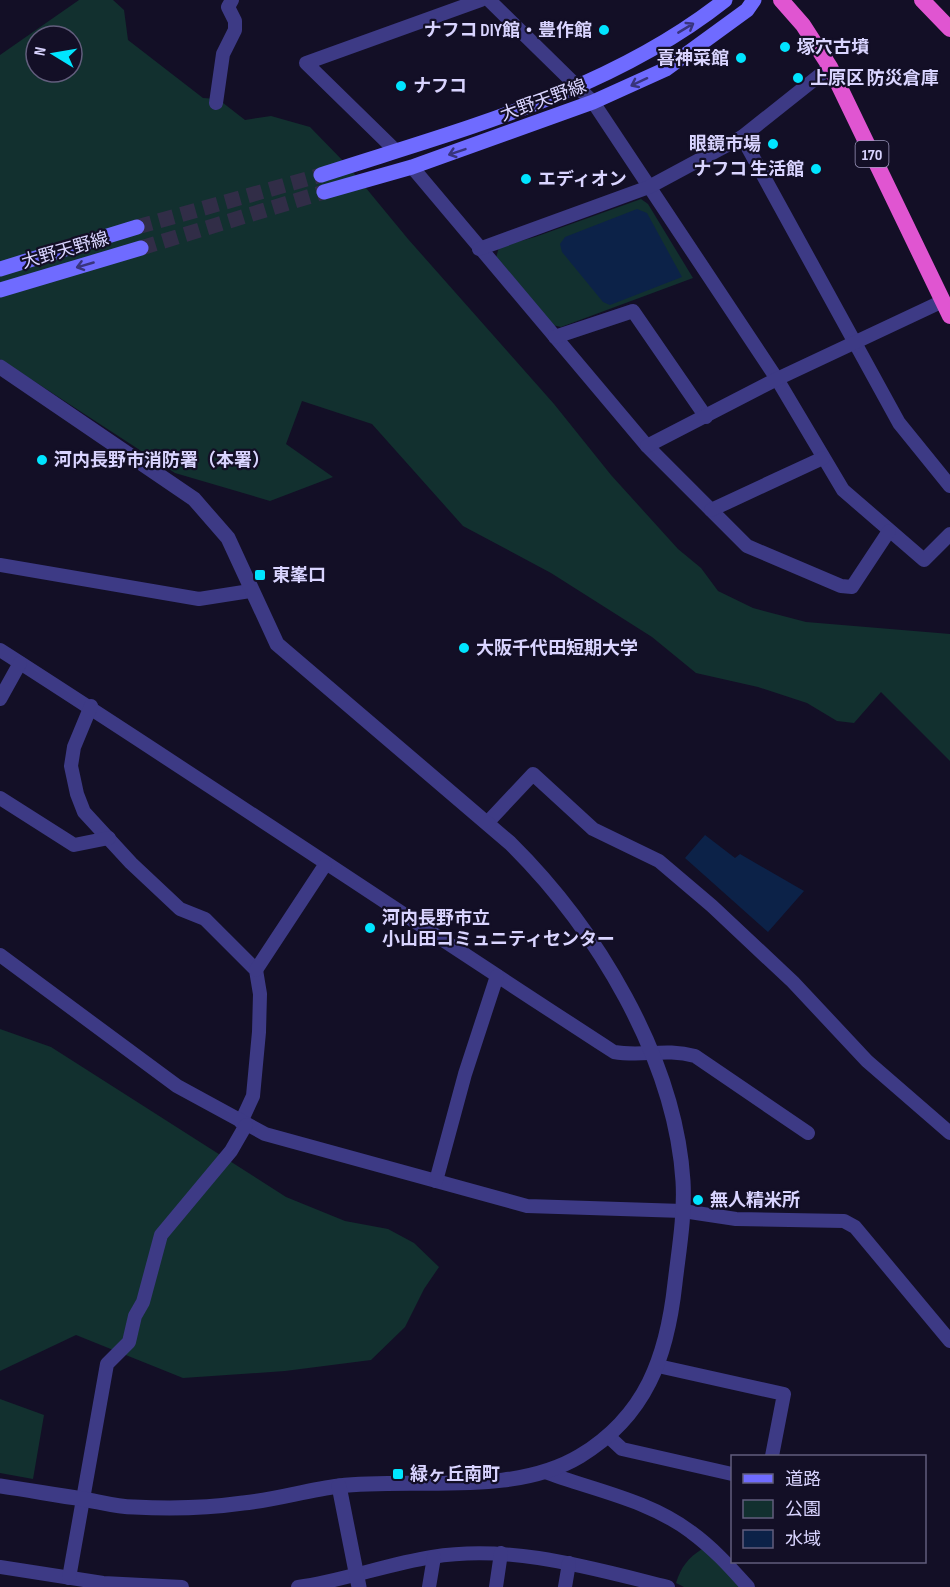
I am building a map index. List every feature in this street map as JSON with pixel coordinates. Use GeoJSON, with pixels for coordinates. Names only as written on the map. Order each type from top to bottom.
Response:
{"type":"FeatureCollection","features":[{"type":"Feature","properties":{"kind":"highway","name":"170"},"geometry":{"type":"LineString","coordinates":[[780,0],[803,25],[830,67],[946,309]]}},
{"type":"Feature","properties":{"kind":"highway"},"geometry":{"type":"LineString","coordinates":[[922,0],[950,29]]}},
{"type":"Feature","properties":{"kind":"main road","name":"大野天野線"},"geometry":{"type":"LineString","coordinates":[[321,175],[578,86],[666,40],[699,20],[725,0]]}},
{"type":"Feature","properties":{"kind":"main road","name":"大野天野線"},"geometry":{"type":"LineString","coordinates":[[324,192],[412,167],[593,102],[666,69],[747,9],[754,0]]}},
{"type":"Feature","properties":{"kind":"main road","name":"大野天野線"},"geometry":{"type":"LineString","coordinates":[[0,270],[137,227]]}},
{"type":"Feature","properties":{"kind":"main road","name":"大野天野線"},"geometry":{"type":"LineString","coordinates":[[0,290],[141,248]]}},
{"type":"Feature","properties":{"kind":"street"},"geometry":{"type":"LineString","coordinates":[[216,103],[223,54],[235,30],[235,21],[228,7],[232,0]]}},
{"type":"Feature","properties":{"kind":"street"},"geometry":{"type":"LineString","coordinates":[[395,150],[306,63],[481,0]]}},
{"type":"Feature","properties":{"kind":"street"},"geometry":{"type":"LineString","coordinates":[[489,0],[593,102],[777,379],[843,490],[924,560],[950,534]]}},
{"type":"Feature","properties":{"kind":"street"},"geometry":{"type":"LineString","coordinates":[[479,249],[648,187],[742,137],[830,67]]}},
{"type":"Feature","properties":{"kind":"street"},"geometry":{"type":"LineString","coordinates":[[742,137],[899,423],[950,486]]}},
{"type":"Feature","properties":{"kind":"street"},"geometry":{"type":"LineString","coordinates":[[412,167],[647,446],[747,546],[841,586],[852,587],[889,531]]}},
{"type":"Feature","properties":{"kind":"street"},"geometry":{"type":"LineString","coordinates":[[647,446],[777,379],[855,343],[946,309]]}},
{"type":"Feature","properties":{"kind":"street"},"geometry":{"type":"LineString","coordinates":[[555,337],[633,311],[706,417]]}},
{"type":"Feature","properties":{"kind":"street"},"geometry":{"type":"LineString","coordinates":[[0,368],[194,499],[228,537],[250,591],[277,644],[487,823],[539,872],[572,912],[628,1001],[650,1051],[668,1104],[683,1179],[683,1211],[668,1338],[658,1366],[643,1396],[608,1437],[578,1457],[545,1472],[504,1479],[339,1486],[243,1503],[186,1506],[131,1507],[0,1486]]}},
{"type":"Feature","properties":{"kind":"street"},"geometry":{"type":"LineString","coordinates":[[711,510],[823,458]]}},
{"type":"Feature","properties":{"kind":"street"},"geometry":{"type":"LineString","coordinates":[[0,565],[199,599],[250,591]]}},
{"type":"Feature","properties":{"kind":"street"},"geometry":{"type":"LineString","coordinates":[[0,650],[91,706],[326,865],[614,1052],[631,1055],[650,1051],[679,1052],[695,1056],[808,1133]]}},
{"type":"Feature","properties":{"kind":"street"},"geometry":{"type":"LineString","coordinates":[[0,699],[20,663]]}},
{"type":"Feature","properties":{"kind":"street"},"geometry":{"type":"LineString","coordinates":[[69,1578],[81,1499],[107,1364],[129,1342],[135,1316],[143,1302],[161,1235],[231,1151],[243,1123],[252,1096],[259,1032],[260,994],[256,970],[205,919],[180,909],[84,812],[77,794],[71,766],[74,747],[91,706]]}},
{"type":"Feature","properties":{"kind":"street"},"geometry":{"type":"LineString","coordinates":[[487,823],[533,774],[593,829],[659,861],[712,906],[794,982],[867,1061],[950,1133]]}},
{"type":"Feature","properties":{"kind":"street"},"geometry":{"type":"LineString","coordinates":[[0,798],[74,845],[109,838]]}},
{"type":"Feature","properties":{"kind":"street"},"geometry":{"type":"LineString","coordinates":[[256,970],[326,865]]}},
{"type":"Feature","properties":{"kind":"street"},"geometry":{"type":"LineString","coordinates":[[0,955],[177,1086],[265,1134],[527,1206],[683,1211],[736,1219],[844,1221],[855,1227],[950,1341]]}},
{"type":"Feature","properties":{"kind":"street"},"geometry":{"type":"LineString","coordinates":[[436,1181],[465,1074],[497,976]]}},
{"type":"Feature","properties":{"kind":"street"},"geometry":{"type":"LineString","coordinates":[[658,1366],[784,1394],[772,1455]]}},
{"type":"Feature","properties":{"kind":"street"},"geometry":{"type":"LineString","coordinates":[[608,1437],[622,1449],[731,1474]]}},
{"type":"Feature","properties":{"kind":"street"},"geometry":{"type":"LineString","coordinates":[[545,1472],[629,1500],[682,1526],[719,1555],[748,1587]]}},
{"type":"Feature","properties":{"kind":"street"},"geometry":{"type":"LineString","coordinates":[[339,1486],[358,1580]]}},
{"type":"Feature","properties":{"kind":"street"},"geometry":{"type":"LineString","coordinates":[[305,1587],[358,1580],[434,1557],[501,1553],[569,1563],[633,1583],[668,1587]]}},
{"type":"Feature","properties":{"kind":"street"},"geometry":{"type":"LineString","coordinates":[[496,1587],[501,1553]]}},
{"type":"Feature","properties":{"kind":"street"},"geometry":{"type":"LineString","coordinates":[[429,1587],[434,1557]]}},
{"type":"Feature","properties":{"kind":"street"},"geometry":{"type":"LineString","coordinates":[[565,1587],[569,1563]]}},
{"type":"Feature","properties":{"kind":"street"},"geometry":{"type":"LineString","coordinates":[[0,1567],[103,1585],[174,1587]]}},
{"type":"Feature","properties":{"kind":"street"},"geometry":{"type":"LineString","coordinates":[[36,1587],[38,1573]]}},
{"type":"Feature","properties":{"kind":"green space"},"geometry":{"type":"Polygon","coordinates":[[[79,0],[113,0],[124,10],[128,40],[203,98],[218,99],[245,120],[271,116],[310,127],[347,165],[408,239],[554,404],[611,475],[678,549],[701,568],[718,591],[753,608],[806,622],[950,634],[950,761],[881,692],[854,723],[837,721],[807,703],[758,687],[696,673],[652,637],[551,573],[463,526],[372,424],[302,401],[286,444],[333,477],[270,501],[175,473],[0,359],[0,55],[24,38],[24,84],[84,84],[84,24],[45,24],[79,0]]]}},
{"type":"Feature","properties":{"kind":"green space"},"geometry":{"type":"Polygon","coordinates":[[[641,199],[648,204],[693,278],[561,327],[552,325],[496,258],[499,247],[535,237],[641,199]]]}},
{"type":"Feature","properties":{"kind":"green space"},"geometry":{"type":"Polygon","coordinates":[[[0,1029],[51,1047],[286,1197],[345,1221],[388,1229],[414,1243],[439,1267],[424,1289],[405,1327],[371,1360],[285,1371],[183,1378],[76,1335],[0,1371],[0,1029]]]}},
{"type":"Feature","properties":{"kind":"green space"},"geometry":{"type":"Polygon","coordinates":[[[0,1399],[44,1415],[33,1479],[0,1473],[0,1399]]]}},
{"type":"Feature","properties":{"kind":"green space"},"geometry":{"type":"Polygon","coordinates":[[[702,1549],[719,1561],[741,1587],[684,1587],[676,1583],[686,1563],[702,1549]]]}},
{"type":"Feature","properties":{"kind":"water"},"geometry":{"type":"Polygon","coordinates":[[[637,209],[647,213],[682,277],[610,305],[603,302],[562,252],[560,244],[565,237],[637,209]]]}},
{"type":"Feature","properties":{"kind":"water"},"geometry":{"type":"Polygon","coordinates":[[[705,835],[735,858],[740,854],[804,891],[768,932],[685,858],[705,835]]]}},
{"type":"Feature","properties":{"kind":"tunnel"},"geometry":{"type":"LineString","coordinates":[[137,227],[321,175]]}},
{"type":"Feature","properties":{"kind":"tunnel"},"geometry":{"type":"LineString","coordinates":[[141,248],[324,192]]}},
{"type":"Feature","properties":{"kind":"place","name":"ナフコ DIY館・豊作館"},"geometry":{"type":"Point","coordinates":[604,30]}},
{"type":"Feature","properties":{"kind":"place","name":"塚穴古墳"},"geometry":{"type":"Point","coordinates":[785,47]}},
{"type":"Feature","properties":{"kind":"place","name":"喜神菜館"},"geometry":{"type":"Point","coordinates":[741,58]}},
{"type":"Feature","properties":{"kind":"place","name":"上原区 防災倉庫"},"geometry":{"type":"Point","coordinates":[798,78]}},
{"type":"Feature","properties":{"kind":"place","name":"ナフコ"},"geometry":{"type":"Point","coordinates":[401,86]}},
{"type":"Feature","properties":{"kind":"place","name":"眼鏡市場"},"geometry":{"type":"Point","coordinates":[773,144]}},
{"type":"Feature","properties":{"kind":"place","name":"ナフコ 生活館"},"geometry":{"type":"Point","coordinates":[816,169]}},
{"type":"Feature","properties":{"kind":"place","name":"エディオン"},"geometry":{"type":"Point","coordinates":[526,179]}},
{"type":"Feature","properties":{"kind":"place","name":"河内長野市消防署（本署）"},"geometry":{"type":"Point","coordinates":[42,460]}},
{"type":"Feature","properties":{"kind":"place","name":"東峯口"},"geometry":{"type":"Point","coordinates":[260,575]}},
{"type":"Feature","properties":{"kind":"place","name":"大阪千代田短期大学"},"geometry":{"type":"Point","coordinates":[464,648]}},
{"type":"Feature","properties":{"kind":"place","name":"河内長野市立 小山田コミュニティセンター"},"geometry":{"type":"Point","coordinates":[370,928]}},
{"type":"Feature","properties":{"kind":"place","name":"無人精米所"},"geometry":{"type":"Point","coordinates":[698,1200]}},
{"type":"Feature","properties":{"kind":"place","name":"緑ヶ丘南町"},"geometry":{"type":"Point","coordinates":[398,1474]}}]}
